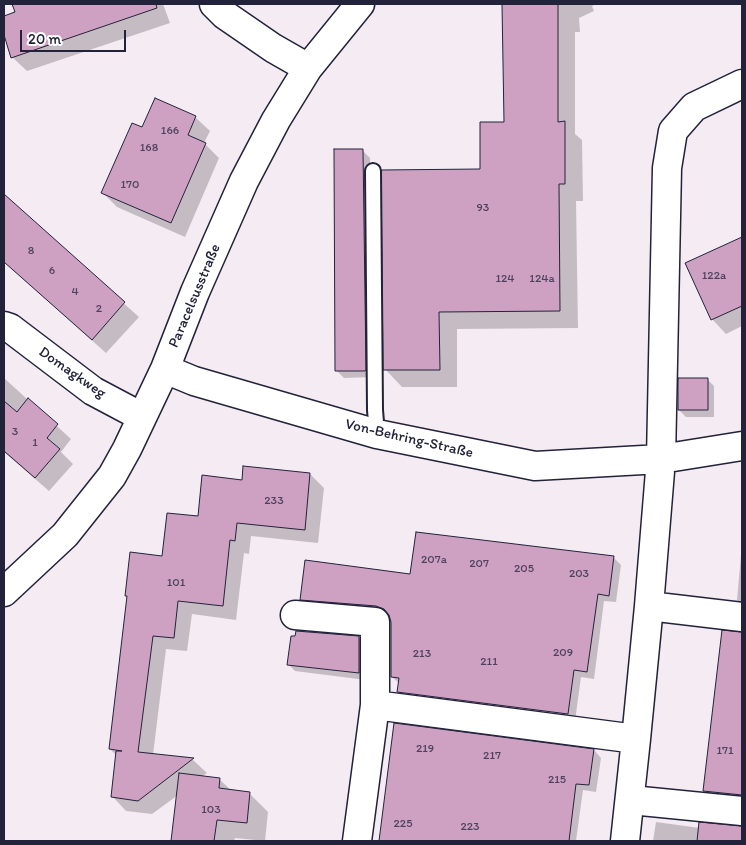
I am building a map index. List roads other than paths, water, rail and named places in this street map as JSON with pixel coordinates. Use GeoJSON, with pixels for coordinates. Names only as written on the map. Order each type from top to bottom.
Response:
{"type":"FeatureCollection","features":[{"type":"Feature","properties":{"kind":"street"},"geometry":{"type":"LineString","coordinates":[[214,4],[225,15],[273,48],[308,68]]}},
{"type":"Feature","properties":{"kind":"street","name":"Paracelsusstraße"},"geometry":{"type":"LineString","coordinates":[[9,584],[65,536],[112,476],[165,369],[195,292],[244,181],[276,120],[308,68],[360,4]]}},
{"type":"Feature","properties":{"kind":"street"},"geometry":{"type":"LineString","coordinates":[[625,841],[661,459],[666,168],[673,132],[694,107],[742,84]]}},
{"type":"Feature","properties":{"kind":"street","name":"Domagkweg"},"geometry":{"type":"LineString","coordinates":[[4,326],[10,328],[93,392],[142,417]]}},
{"type":"Feature","properties":{"kind":"street","name":"Von-Behring-Straße"},"geometry":{"type":"LineString","coordinates":[[165,369],[194,381],[377,434],[535,466],[661,459],[742,446]]}},
{"type":"Feature","properties":{"kind":"street"},"geometry":{"type":"LineString","coordinates":[[648,606],[742,617]]}},
{"type":"Feature","properties":{"kind":"street"},"geometry":{"type":"LineString","coordinates":[[295,615],[375,622],[375,705],[357,841]]}},
{"type":"Feature","properties":{"kind":"street"},"geometry":{"type":"LineString","coordinates":[[375,705],[636,739]]}},
{"type":"Feature","properties":{"kind":"street"},"geometry":{"type":"LineString","coordinates":[[630,800],[742,811]]}},
{"type":"Feature","properties":{"kind":"lane"},"geometry":{"type":"LineString","coordinates":[[372,171],[375,410],[377,434]]}}]}
